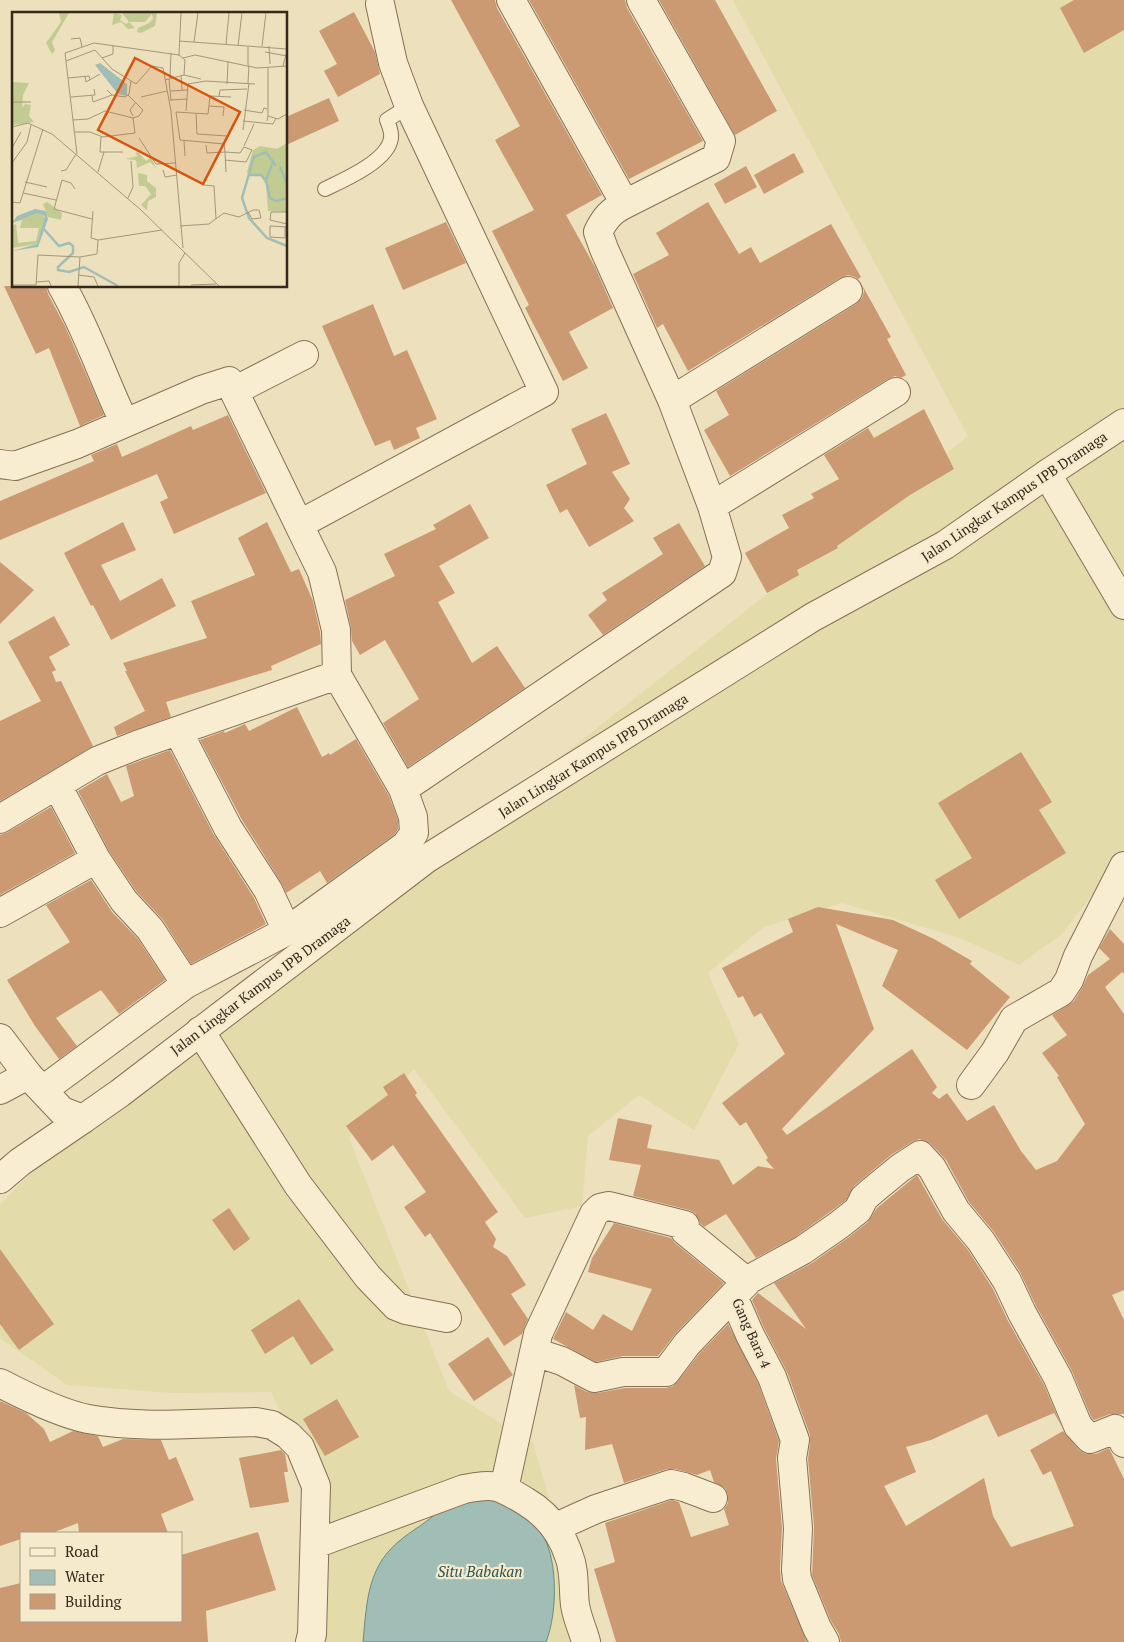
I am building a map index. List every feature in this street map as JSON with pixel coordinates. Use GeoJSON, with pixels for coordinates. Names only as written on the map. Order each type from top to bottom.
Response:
{"type":"FeatureCollection","features":[{"type":"Feature","properties":{"kind":"street"},"geometry":{"type":"LineString","coordinates":[[511,0],[625,204]]}},
{"type":"Feature","properties":{"kind":"street"},"geometry":{"type":"LineString","coordinates":[[403,789],[722,573],[727,556],[712,506],[672,400],[598,232],[604,220],[612,211],[716,158],[721,142],[641,0]]}},
{"type":"Feature","properties":{"kind":"street"},"geometry":{"type":"LineString","coordinates":[[300,524],[544,392],[409,106],[393,63],[380,2]]}},
{"type":"Feature","properties":{"kind":"street"},"geometry":{"type":"LineString","coordinates":[[63,288],[73,305],[106,385],[124,422]]}},
{"type":"Feature","properties":{"kind":"street"},"geometry":{"type":"LineString","coordinates":[[672,400],[848,291]]}},
{"type":"Feature","properties":{"kind":"street"},"geometry":{"type":"LineString","coordinates":[[234,391],[304,355]]}},
{"type":"Feature","properties":{"kind":"street"},"geometry":{"type":"LineString","coordinates":[[0,464],[15,466],[77,444],[201,390],[229,381],[322,572],[336,630],[337,675],[403,789],[413,817],[414,833],[406,845],[287,931],[186,984],[36,1083],[0,1090]]}},
{"type":"Feature","properties":{"kind":"street"},"geometry":{"type":"LineString","coordinates":[[712,506],[896,392]]}},
{"type":"Feature","properties":{"kind":"street","name":"Jalan Lingkar Kampus IPB Dramaga"},"geometry":{"type":"LineString","coordinates":[[0,1179],[20,1162],[120,1093],[426,859],[813,617],[945,545],[1124,423]]}},
{"type":"Feature","properties":{"kind":"street"},"geometry":{"type":"LineString","coordinates":[[1047,474],[1124,605]]}},
{"type":"Feature","properties":{"kind":"street"},"geometry":{"type":"LineString","coordinates":[[0,819],[97,762],[137,745],[337,675]]}},
{"type":"Feature","properties":{"kind":"street"},"geometry":{"type":"LineString","coordinates":[[178,731],[228,828],[268,890],[287,931]]}},
{"type":"Feature","properties":{"kind":"street"},"geometry":{"type":"LineString","coordinates":[[57,785],[96,859],[124,901],[150,929],[186,984]]}},
{"type":"Feature","properties":{"kind":"street"},"geometry":{"type":"LineString","coordinates":[[0,913],[96,859]]}},
{"type":"Feature","properties":{"kind":"street"},"geometry":{"type":"LineString","coordinates":[[972,1085],[995,1052],[1014,1019],[1061,992],[1069,980],[1078,956],[1124,866]]}},
{"type":"Feature","properties":{"kind":"street"},"geometry":{"type":"LineString","coordinates":[[200,1030],[298,1185],[368,1276],[396,1306],[406,1310],[446,1318]]}},
{"type":"Feature","properties":{"kind":"street"},"geometry":{"type":"LineString","coordinates":[[0,1038],[36,1083],[62,1111],[83,1119]]}},
{"type":"Feature","properties":{"kind":"street"},"geometry":{"type":"LineString","coordinates":[[534,1352],[562,1361],[594,1378],[623,1372],[666,1372],[687,1344],[740,1289],[839,1225],[858,1210],[864,1198],[872,1191],[900,1168],[920,1155],[932,1168],[956,1211],[981,1241],[1007,1281],[1022,1313],[1058,1378],[1078,1426],[1090,1439],[1115,1429],[1120,1433],[1124,1444]]}},
{"type":"Feature","properties":{"kind":"street","name":"Gang Bara 4"},"geometry":{"type":"LineString","coordinates":[[504,1489],[538,1334],[594,1214],[600,1208],[609,1206],[685,1225],[685,1231],[740,1289],[750,1334],[772,1377],[795,1440],[792,1458],[798,1528],[797,1579],[817,1628],[825,1642]]}},
{"type":"Feature","properties":{"kind":"street"},"geometry":{"type":"LineString","coordinates":[[0,1382],[46,1404],[86,1418],[117,1423],[142,1424],[256,1422],[272,1425],[288,1434],[300,1447],[316,1486],[312,1634],[310,1642]]}},
{"type":"Feature","properties":{"kind":"street"},"geometry":{"type":"LineString","coordinates":[[315,1544],[464,1489],[488,1484],[504,1489],[532,1505],[556,1527],[570,1556],[575,1606],[586,1642]]}},
{"type":"Feature","properties":{"kind":"street"},"geometry":{"type":"LineString","coordinates":[[556,1527],[596,1509],[671,1484],[712,1498]]}},
{"type":"Feature","properties":{"kind":"lane"},"geometry":{"type":"LineString","coordinates":[[325,189],[354,174],[381,156],[390,145],[392,136],[387,120],[409,106]]}},
{"type":"Feature","properties":{"kind":"shaded area"},"geometry":{"type":"Polygon","coordinates":[[[733,0],[1124,0],[1124,854],[1061,935],[1019,965],[960,938],[842,903],[764,927],[708,973],[739,1044],[694,1130],[639,1095],[588,1136],[582,1206],[525,1218],[414,1069],[349,1138],[449,1391],[533,1443],[589,1634],[589,1642],[305,1642],[313,1483],[271,1392],[172,1393],[67,1385],[0,1338],[0,1205],[53,1149],[136,1091],[968,436],[733,0]]]}},
{"type":"Feature","properties":{"kind":"water","name":"Situ Babakan"},"geometry":{"type":"Polygon","coordinates":[[[499,1493],[529,1517],[537,1526],[544,1537],[549,1551],[553,1566],[554,1599],[553,1615],[546,1642],[363,1642],[371,1585],[382,1560],[391,1549],[445,1504],[499,1493]]]}},
{"type":"Feature","properties":{"kind":"building"},"geometry":{"type":"Polygon","coordinates":[[[451,0],[495,0],[497,8],[602,195],[566,215],[595,267],[613,308],[569,332],[588,368],[563,381],[525,308],[529,305],[492,231],[534,210],[495,140],[520,126],[451,0]]]}},
{"type":"Feature","properties":{"kind":"building"},"geometry":{"type":"Polygon","coordinates":[[[529,0],[625,0],[627,8],[703,141],[629,179],[529,0]]]}},
{"type":"Feature","properties":{"kind":"building"},"geometry":{"type":"Polygon","coordinates":[[[659,0],[715,0],[777,111],[735,135],[659,0]]]}},
{"type":"Feature","properties":{"kind":"building"},"geometry":{"type":"Polygon","coordinates":[[[1074,0],[1124,0],[1124,30],[1084,53],[1060,8],[1074,0]]]}},
{"type":"Feature","properties":{"kind":"building"},"geometry":{"type":"Polygon","coordinates":[[[354,12],[375,52],[380,74],[338,97],[324,71],[337,64],[319,31],[354,12]]]}},
{"type":"Feature","properties":{"kind":"building"},"geometry":{"type":"Polygon","coordinates":[[[329,98],[339,121],[288,144],[288,116],[329,98]]]}},
{"type":"Feature","properties":{"kind":"building"},"geometry":{"type":"Polygon","coordinates":[[[794,153],[804,172],[764,194],[754,175],[794,153]]]}},
{"type":"Feature","properties":{"kind":"building"},"geometry":{"type":"Polygon","coordinates":[[[746,166],[757,187],[725,204],[714,184],[746,166]]]}},
{"type":"Feature","properties":{"kind":"building"},"geometry":{"type":"Polygon","coordinates":[[[708,202],[739,254],[751,247],[760,263],[831,224],[861,277],[858,279],[860,282],[855,277],[848,275],[840,278],[688,371],[663,324],[657,328],[633,274],[669,255],[656,233],[708,202]]]}},
{"type":"Feature","properties":{"kind":"building"},"geometry":{"type":"Polygon","coordinates":[[[446,222],[466,263],[403,290],[385,248],[446,222]]]}},
{"type":"Feature","properties":{"kind":"building"},"geometry":{"type":"Polygon","coordinates":[[[862,285],[891,337],[887,339],[906,375],[901,378],[895,376],[888,379],[730,476],[704,430],[729,415],[716,391],[856,304],[862,298],[864,291],[862,285]]]}},
{"type":"Feature","properties":{"kind":"building"},"geometry":{"type":"Polygon","coordinates":[[[4,286],[12,286],[12,288],[46,288],[104,415],[80,426],[49,348],[36,354],[4,286]]]}},
{"type":"Feature","properties":{"kind":"building"},"geometry":{"type":"Polygon","coordinates":[[[373,304],[394,356],[407,350],[437,419],[416,428],[420,438],[394,450],[390,440],[375,446],[322,326],[373,304]]]}},
{"type":"Feature","properties":{"kind":"building"},"geometry":{"type":"Polygon","coordinates":[[[924,409],[954,469],[910,495],[837,546],[838,548],[797,570],[799,575],[767,593],[745,553],[789,528],[782,515],[814,498],[811,494],[839,479],[824,455],[868,428],[874,438],[924,409]]]}},
{"type":"Feature","properties":{"kind":"building"},"geometry":{"type":"Polygon","coordinates":[[[606,413],[630,464],[612,472],[630,499],[624,508],[634,521],[589,547],[567,509],[560,513],[546,485],[587,464],[571,429],[606,413]]]}},
{"type":"Feature","properties":{"kind":"building"},"geometry":{"type":"Polygon","coordinates":[[[228,415],[266,493],[174,534],[160,502],[168,498],[157,474],[0,540],[0,501],[94,461],[91,455],[117,444],[122,457],[191,426],[193,430],[228,415]]]}},
{"type":"Feature","properties":{"kind":"building"},"geometry":{"type":"Polygon","coordinates":[[[470,504],[489,538],[439,566],[455,593],[438,602],[472,663],[497,646],[525,688],[408,767],[383,723],[419,699],[385,640],[360,655],[352,641],[345,600],[395,576],[384,554],[436,529],[433,525],[470,504]]]}},
{"type":"Feature","properties":{"kind":"building"},"geometry":{"type":"Polygon","coordinates":[[[123,522],[136,550],[101,565],[120,601],[162,578],[176,606],[111,640],[64,553],[123,522]]]}},
{"type":"Feature","properties":{"kind":"building"},"geometry":{"type":"Polygon","coordinates":[[[267,522],[291,572],[299,569],[313,601],[321,644],[271,666],[272,670],[166,702],[171,717],[117,736],[114,727],[145,711],[125,671],[127,671],[123,663],[207,638],[191,601],[255,575],[238,538],[267,522]]]}},
{"type":"Feature","properties":{"kind":"building"},"geometry":{"type":"Polygon","coordinates":[[[679,523],[705,566],[603,635],[588,615],[607,600],[602,593],[663,554],[653,538],[679,523]]]}},
{"type":"Feature","properties":{"kind":"building"},"geometry":{"type":"Polygon","coordinates":[[[0,562],[34,590],[0,624],[0,562]]]}},
{"type":"Feature","properties":{"kind":"building"},"geometry":{"type":"Polygon","coordinates":[[[54,616],[70,645],[49,657],[56,670],[52,672],[56,682],[61,681],[93,746],[0,801],[0,721],[41,701],[8,642],[54,616]]]}},
{"type":"Feature","properties":{"kind":"building"},"geometry":{"type":"Polygon","coordinates":[[[297,707],[322,757],[329,753],[330,755],[356,739],[389,796],[398,820],[398,829],[395,834],[327,883],[320,871],[286,893],[242,820],[200,740],[224,731],[225,733],[245,724],[249,731],[297,707]]]}},
{"type":"Feature","properties":{"kind":"building"},"geometry":{"type":"Polygon","coordinates":[[[170,750],[214,835],[254,898],[266,924],[191,964],[163,920],[136,891],[109,851],[78,791],[107,774],[121,802],[134,796],[126,766],[170,750]]]}},
{"type":"Feature","properties":{"kind":"building"},"geometry":{"type":"Polygon","coordinates":[[[1021,752],[1052,802],[1039,810],[1066,853],[959,919],[935,880],[972,858],[938,803],[1021,752]]]}},
{"type":"Feature","properties":{"kind":"building"},"geometry":{"type":"Polygon","coordinates":[[[51,807],[75,853],[0,895],[0,835],[51,807]]]}},
{"type":"Feature","properties":{"kind":"building"},"geometry":{"type":"Polygon","coordinates":[[[91,880],[112,912],[138,939],[165,980],[119,1014],[101,990],[56,1018],[77,1046],[59,1059],[35,1026],[7,980],[70,942],[46,905],[91,880]]]}},
{"type":"Feature","properties":{"kind":"building"},"geometry":{"type":"Polygon","coordinates":[[[818,907],[893,920],[934,939],[972,961],[970,964],[1010,997],[967,1050],[882,986],[898,950],[836,924],[874,1029],[782,1129],[787,1135],[912,1049],[937,1087],[932,1093],[939,1099],[947,1093],[967,1121],[994,1105],[1021,1151],[1036,1170],[1057,1161],[1085,1124],[1057,1077],[1059,1076],[1042,1053],[1067,1035],[1052,1015],[1074,1001],[1088,975],[1110,959],[1099,948],[1110,929],[1124,944],[1124,974],[1122,972],[1105,987],[1124,1014],[1124,1290],[1112,1295],[1124,1320],[1124,1414],[1110,1414],[1094,1420],[1091,1417],[1072,1371],[1036,1306],[1020,1272],[994,1232],[969,1202],[946,1160],[926,1141],[919,1139],[891,1155],[854,1186],[846,1200],[795,1237],[756,1258],[726,1214],[704,1227],[695,1213],[689,1210],[633,1196],[641,1165],[609,1160],[618,1118],[652,1125],[647,1148],[719,1160],[733,1185],[758,1166],[774,1169],[766,1160],[768,1158],[746,1122],[740,1126],[722,1103],[785,1054],[761,1013],[754,1017],[743,996],[738,998],[722,968],[793,932],[788,919],[818,907]]]}},
{"type":"Feature","properties":{"kind":"building"},"geometry":{"type":"Polygon","coordinates":[[[404,1073],[417,1093],[415,1095],[498,1212],[485,1222],[496,1239],[493,1247],[507,1256],[526,1285],[511,1294],[528,1319],[522,1334],[504,1346],[430,1233],[425,1237],[404,1207],[426,1192],[393,1145],[372,1161],[346,1126],[388,1095],[383,1087],[404,1073]]]}},
{"type":"Feature","properties":{"kind":"building"},"geometry":{"type":"Polygon","coordinates":[[[917,1175],[942,1219],[968,1250],[993,1289],[1008,1321],[1044,1385],[1062,1427],[1054,1413],[998,1437],[987,1414],[931,1440],[906,1447],[916,1472],[884,1486],[906,1526],[984,1478],[993,1516],[1011,1547],[1074,1526],[1051,1471],[1043,1475],[1030,1450],[1063,1431],[1079,1450],[1086,1454],[1096,1454],[1109,1448],[1124,1479],[1124,1642],[841,1642],[839,1634],[831,1621],[812,1575],[814,1527],[808,1459],[810,1435],[787,1372],[752,1300],[758,1293],[806,1329],[774,1283],[812,1263],[849,1237],[868,1222],[877,1208],[917,1175]]]}},
{"type":"Feature","properties":{"kind":"building"},"geometry":{"type":"Polygon","coordinates":[[[229,1208],[250,1239],[234,1251],[212,1220],[229,1208]]]}},
{"type":"Feature","properties":{"kind":"building"},"geometry":{"type":"Polygon","coordinates":[[[614,1223],[671,1238],[724,1283],[676,1333],[658,1356],[623,1356],[596,1362],[553,1339],[566,1312],[593,1330],[603,1314],[632,1331],[652,1289],[588,1272],[592,1258],[614,1223]]]}},
{"type":"Feature","properties":{"kind":"building"},"geometry":{"type":"Polygon","coordinates":[[[0,1249],[54,1324],[19,1350],[0,1324],[0,1249]]]}},
{"type":"Feature","properties":{"kind":"building"},"geometry":{"type":"Polygon","coordinates":[[[299,1299],[334,1350],[311,1365],[293,1336],[265,1354],[251,1330],[299,1299]]]}},
{"type":"Feature","properties":{"kind":"building"},"geometry":{"type":"Polygon","coordinates":[[[728,1324],[758,1383],[779,1441],[776,1459],[782,1528],[781,1581],[807,1642],[616,1642],[594,1569],[615,1562],[605,1523],[672,1500],[679,1502],[691,1537],[729,1525],[724,1509],[728,1503],[728,1495],[725,1488],[714,1482],[710,1470],[697,1475],[675,1469],[667,1469],[624,1483],[612,1444],[585,1450],[586,1417],[580,1418],[574,1385],[587,1392],[597,1393],[625,1388],[666,1388],[673,1386],[699,1354],[728,1324]]]}},
{"type":"Feature","properties":{"kind":"building"},"geometry":{"type":"Polygon","coordinates":[[[488,1337],[513,1375],[474,1401],[448,1364],[488,1337]]]}},
{"type":"Feature","properties":{"kind":"building"},"geometry":{"type":"Polygon","coordinates":[[[337,1399],[359,1437],[325,1456],[303,1419],[337,1399]]]}},
{"type":"Feature","properties":{"kind":"building"},"geometry":{"type":"Polygon","coordinates":[[[0,1401],[26,1413],[44,1429],[50,1442],[73,1431],[98,1436],[103,1447],[123,1439],[161,1440],[169,1460],[176,1457],[194,1500],[161,1514],[168,1532],[79,1532],[78,1523],[55,1532],[20,1532],[20,1539],[0,1546],[0,1401]]]}},
{"type":"Feature","properties":{"kind":"building"},"geometry":{"type":"Polygon","coordinates":[[[281,1450],[285,1454],[288,1472],[284,1472],[289,1502],[250,1508],[239,1458],[281,1450]]]}},
{"type":"Feature","properties":{"kind":"building"},"geometry":{"type":"Polygon","coordinates":[[[258,1532],[276,1590],[206,1611],[208,1642],[0,1642],[0,1588],[20,1583],[20,1622],[182,1622],[182,1555],[258,1532]]]}}]}
